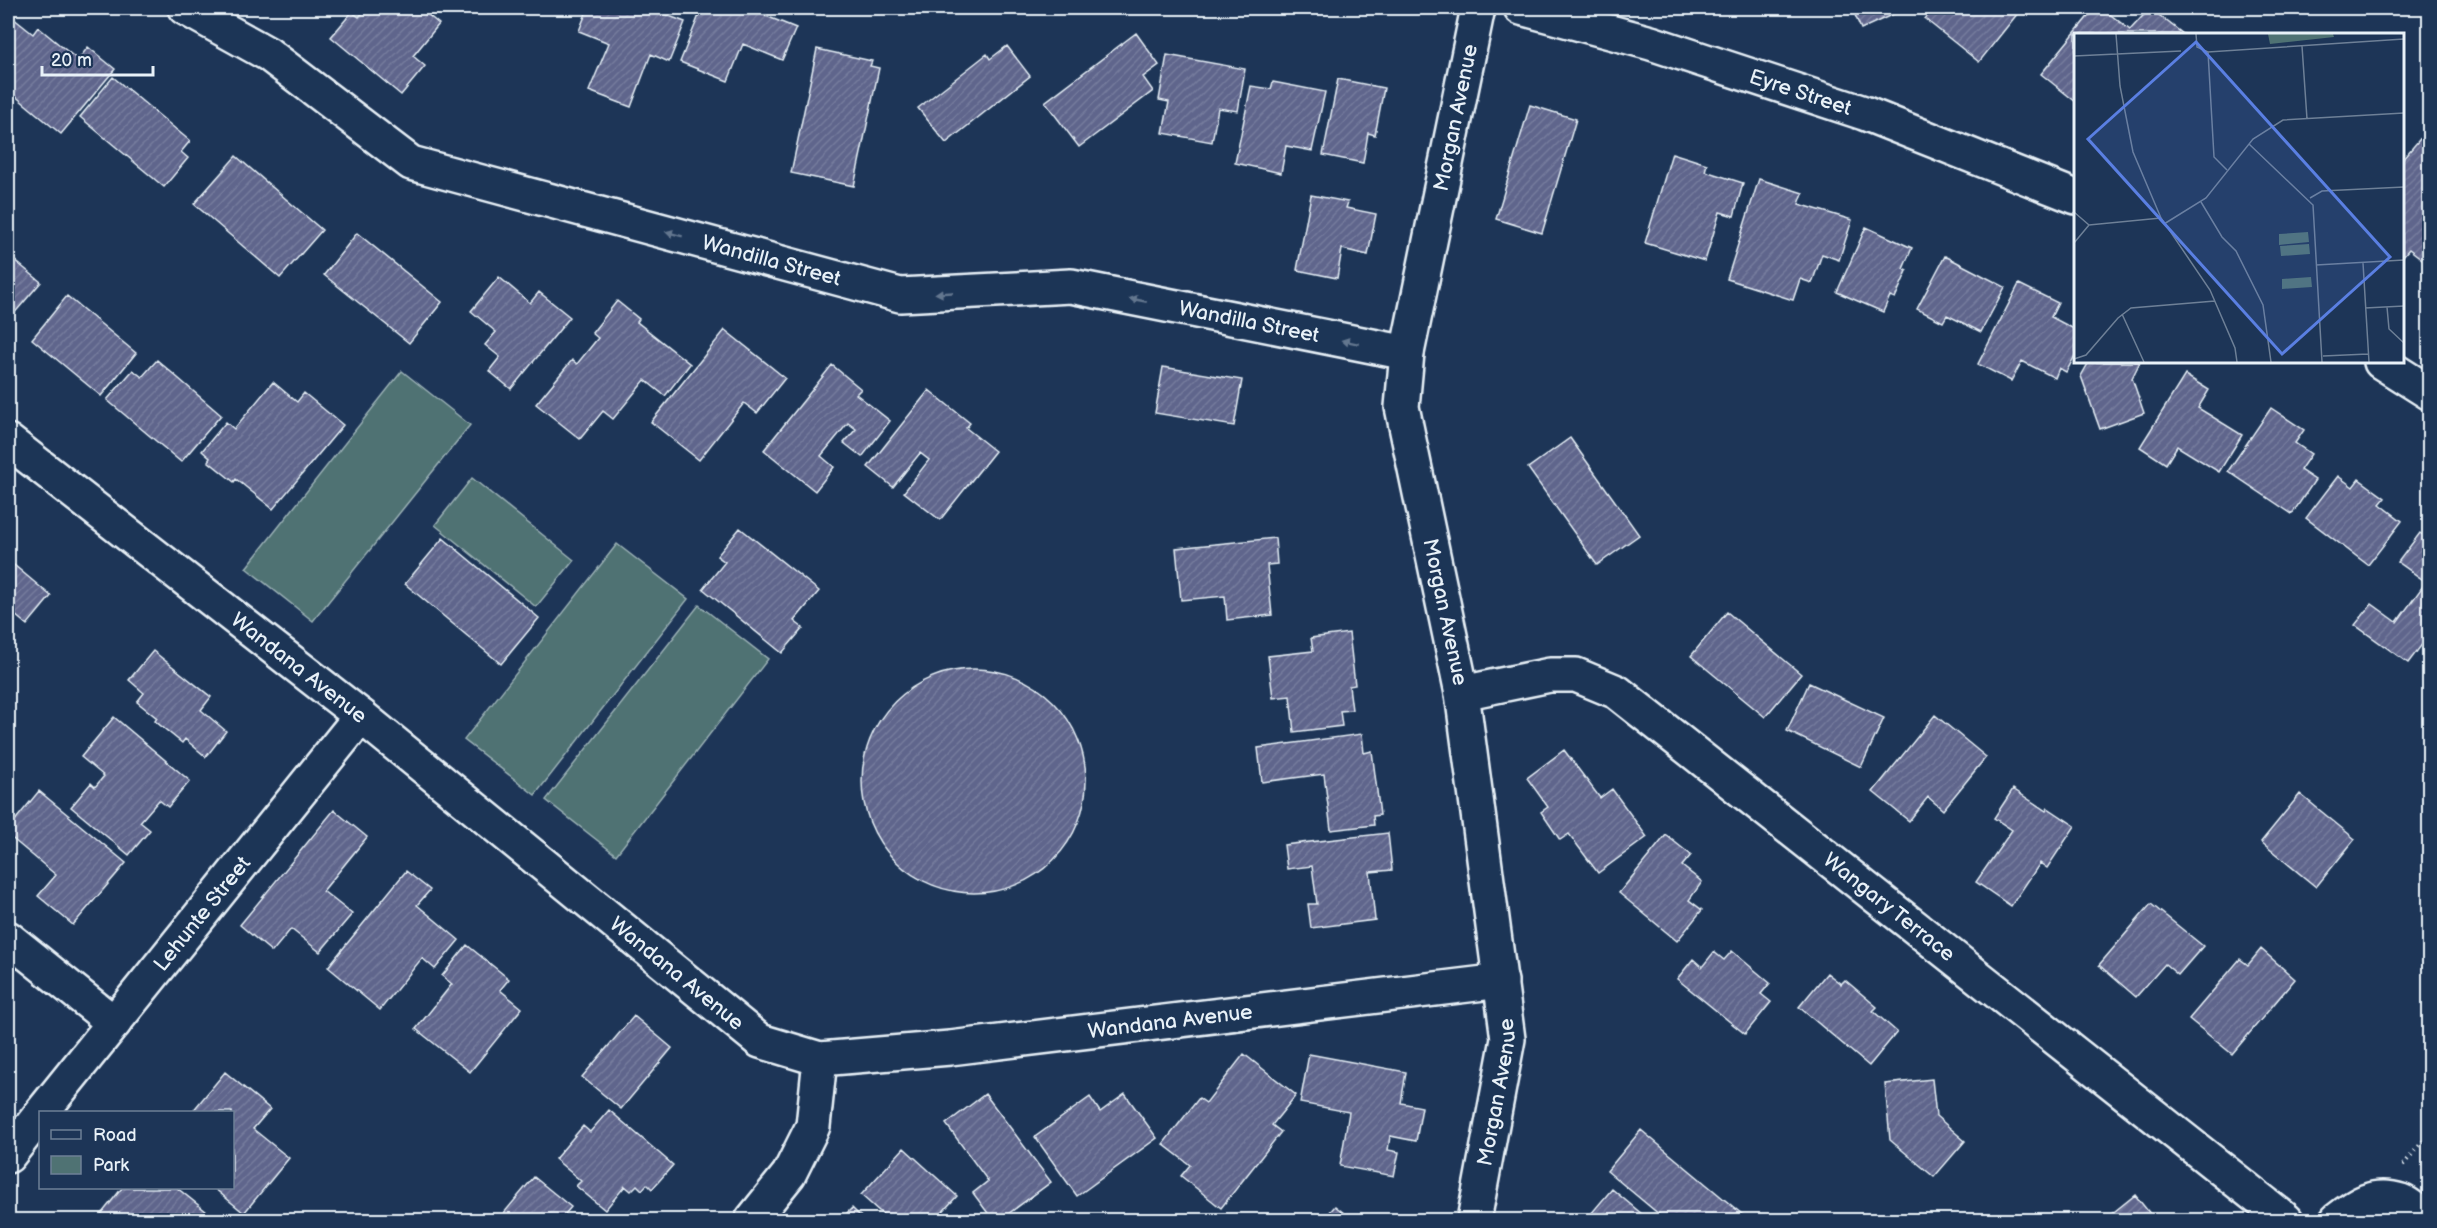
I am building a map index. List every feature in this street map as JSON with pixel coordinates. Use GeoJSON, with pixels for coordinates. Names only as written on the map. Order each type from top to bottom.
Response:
{"type":"FeatureCollection","features":[{"type":"Feature","properties":{"kind":"street","name":"Wandilla Street"},"geometry":{"type":"LineString","coordinates":[[185,8],[268,54],[411,163],[900,295],[1071,286],[1407,353]]}},
{"type":"Feature","properties":{"kind":"street","name":"Morgan Avenue"},"geometry":{"type":"LineString","coordinates":[[1474,1221],[1508,1039],[1462,693],[1402,406],[1407,353],[1478,8]]}},
{"type":"Feature","properties":{"kind":"street","name":"Eyre Street"},"geometry":{"type":"LineString","coordinates":[[1532,9],[1651,43],[1863,113],[2074,196]]}},
{"type":"Feature","properties":{"kind":"street"},"geometry":{"type":"LineString","coordinates":[[2383,363],[2430,393]]}},
{"type":"Feature","properties":{"kind":"street","name":"Wandana Avenue"},"geometry":{"type":"LineString","coordinates":[[8,441],[361,716],[760,1041],[820,1059],[962,1047],[1501,981]]}},
{"type":"Feature","properties":{"kind":"street","name":"Wangary Terrace"},"geometry":{"type":"LineString","coordinates":[[1462,693],[1550,675],[1576,675],[1617,692],[2286,1221]]}},
{"type":"Feature","properties":{"kind":"street","name":"Lehunte Street"},"geometry":{"type":"LineString","coordinates":[[43,1111],[361,716]]}},
{"type":"Feature","properties":{"kind":"street"},"geometry":{"type":"LineString","coordinates":[[8,938],[114,1023]]}},
{"type":"Feature","properties":{"kind":"street"},"geometry":{"type":"LineString","coordinates":[[752,1221],[789,1174],[813,1125],[820,1059]]}},
{"type":"Feature","properties":{"kind":"street","name":"Lehunte Street"},"geometry":{"type":"LineString","coordinates":[[8,1156],[39,1117]]}},
{"type":"Feature","properties":{"kind":"street"},"geometry":{"type":"LineString","coordinates":[[2337,1221],[2358,1203],[2376,1198],[2402,1201],[2428,1221]]}},
{"type":"Feature","properties":{"kind":"green space"},"geometry":{"type":"Polygon","coordinates":[[[402,371],[470,425],[313,621],[246,568],[402,371]]]}},
{"type":"Feature","properties":{"kind":"green space"},"geometry":{"type":"Polygon","coordinates":[[[472,478],[574,560],[536,607],[435,525],[472,478]]]}},
{"type":"Feature","properties":{"kind":"green space"},"geometry":{"type":"Polygon","coordinates":[[[617,544],[688,599],[535,795],[464,740],[617,544]]]}},
{"type":"Feature","properties":{"kind":"green space"},"geometry":{"type":"Polygon","coordinates":[[[699,605],[768,659],[616,855],[546,800],[699,605]]]}},
{"type":"Feature","properties":{"kind":"building"},"geometry":{"type":"Polygon","coordinates":[[[367,8],[396,8],[404,14],[409,8],[420,8],[439,24],[413,56],[425,66],[401,95],[331,37],[352,12],[359,17],[367,8]]]}},
{"type":"Feature","properties":{"kind":"building"},"geometry":{"type":"Polygon","coordinates":[[[588,8],[648,8],[685,22],[669,62],[651,54],[631,107],[589,91],[609,43],[579,31],[588,8]]]}},
{"type":"Feature","properties":{"kind":"building"},"geometry":{"type":"Polygon","coordinates":[[[702,8],[746,8],[796,28],[782,60],[743,44],[728,81],[680,62],[702,8]]]}},
{"type":"Feature","properties":{"kind":"building"},"geometry":{"type":"Polygon","coordinates":[[[1852,8],[1907,8],[1861,29],[1852,8]]]}},
{"type":"Feature","properties":{"kind":"building"},"geometry":{"type":"Polygon","coordinates":[[[1934,8],[2022,8],[1979,62],[1925,19],[1934,8]]]}},
{"type":"Feature","properties":{"kind":"building"},"geometry":{"type":"Polygon","coordinates":[[[2095,8],[2102,8],[2130,30],[2150,8],[2182,33],[2075,33],[2095,8]]]}},
{"type":"Feature","properties":{"kind":"building"},"geometry":{"type":"Polygon","coordinates":[[[8,14],[33,34],[38,27],[78,60],[88,47],[115,69],[61,134],[8,90],[8,14]]]}},
{"type":"Feature","properties":{"kind":"building"},"geometry":{"type":"Polygon","coordinates":[[[1136,33],[1159,65],[1143,77],[1153,91],[1079,147],[1045,102],[1136,33]]]}},
{"type":"Feature","properties":{"kind":"building"},"geometry":{"type":"Polygon","coordinates":[[[2074,34],[2074,100],[2041,74],[2074,34]]]}},
{"type":"Feature","properties":{"kind":"building"},"geometry":{"type":"Polygon","coordinates":[[[1007,46],[1030,76],[946,143],[918,108],[987,54],[990,59],[1007,46]]]}},
{"type":"Feature","properties":{"kind":"building"},"geometry":{"type":"Polygon","coordinates":[[[817,49],[872,61],[870,66],[879,68],[854,186],[791,173],[817,49]]]}},
{"type":"Feature","properties":{"kind":"building"},"geometry":{"type":"Polygon","coordinates":[[[1167,55],[1245,69],[1238,111],[1218,108],[1212,142],[1163,133],[1169,102],[1159,100],[1167,55]]]}},
{"type":"Feature","properties":{"kind":"building"},"geometry":{"type":"Polygon","coordinates":[[[113,77],[190,141],[181,152],[188,158],[164,187],[80,117],[113,77]]]}},
{"type":"Feature","properties":{"kind":"building"},"geometry":{"type":"Polygon","coordinates":[[[1338,79],[1384,88],[1375,135],[1368,133],[1363,163],[1323,155],[1338,79]]]}},
{"type":"Feature","properties":{"kind":"building"},"geometry":{"type":"Polygon","coordinates":[[[1273,82],[1325,92],[1312,151],[1286,146],[1281,173],[1235,163],[1251,86],[1271,89],[1273,82]]]}},
{"type":"Feature","properties":{"kind":"building"},"geometry":{"type":"Polygon","coordinates":[[[1530,105],[1576,119],[1542,233],[1496,219],[1530,105]]]}},
{"type":"Feature","properties":{"kind":"building"},"geometry":{"type":"Polygon","coordinates":[[[2430,127],[2430,265],[2409,249],[2404,255],[2404,158],[2430,127]]]}},
{"type":"Feature","properties":{"kind":"building"},"geometry":{"type":"Polygon","coordinates":[[[1672,153],[1707,164],[1705,171],[1743,183],[1734,216],[1720,212],[1705,261],[1645,243],[1672,153]]]}},
{"type":"Feature","properties":{"kind":"building"},"geometry":{"type":"Polygon","coordinates":[[[236,156],[322,230],[280,278],[194,204],[236,156]]]}},
{"type":"Feature","properties":{"kind":"building"},"geometry":{"type":"Polygon","coordinates":[[[1759,179],[1803,193],[1799,204],[1852,220],[1839,260],[1822,254],[1812,283],[1800,279],[1793,300],[1727,279],[1759,179]]]}},
{"type":"Feature","properties":{"kind":"building"},"geometry":{"type":"Polygon","coordinates":[[[1311,195],[1348,202],[1346,208],[1376,214],[1368,255],[1342,249],[1337,278],[1297,270],[1311,195]]]}},
{"type":"Feature","properties":{"kind":"building"},"geometry":{"type":"Polygon","coordinates":[[[1866,227],[1912,248],[1903,269],[1907,271],[1895,298],[1890,296],[1883,312],[1837,292],[1866,227]]]}},
{"type":"Feature","properties":{"kind":"building"},"geometry":{"type":"Polygon","coordinates":[[[357,233],[442,302],[409,343],[324,275],[357,233]]]}},
{"type":"Feature","properties":{"kind":"building"},"geometry":{"type":"Polygon","coordinates":[[[8,255],[41,282],[12,316],[8,312],[8,255]]]}},
{"type":"Feature","properties":{"kind":"building"},"geometry":{"type":"Polygon","coordinates":[[[1945,256],[2005,287],[1981,332],[1947,315],[1943,322],[1917,309],[1945,256]]]}},
{"type":"Feature","properties":{"kind":"building"},"geometry":{"type":"Polygon","coordinates":[[[499,277],[530,303],[539,292],[570,317],[511,389],[489,371],[500,357],[485,345],[496,332],[471,311],[499,277]]]}},
{"type":"Feature","properties":{"kind":"building"},"geometry":{"type":"Polygon","coordinates":[[[2019,284],[2058,303],[2051,317],[2074,329],[2074,358],[2066,372],[2059,368],[2055,378],[2022,361],[2011,381],[1978,364],[2019,284]]]}},
{"type":"Feature","properties":{"kind":"building"},"geometry":{"type":"Polygon","coordinates":[[[67,296],[136,353],[101,396],[32,339],[67,296]]]}},
{"type":"Feature","properties":{"kind":"building"},"geometry":{"type":"Polygon","coordinates":[[[617,301],[639,319],[637,322],[690,364],[665,396],[645,380],[613,419],[603,411],[580,439],[536,404],[572,360],[577,364],[598,338],[592,333],[617,301]]]}},
{"type":"Feature","properties":{"kind":"building"},"geometry":{"type":"Polygon","coordinates":[[[725,330],[785,378],[757,413],[744,403],[699,460],[651,422],[725,330]]]}},
{"type":"Feature","properties":{"kind":"building"},"geometry":{"type":"Polygon","coordinates":[[[157,360],[221,415],[181,462],[107,400],[133,370],[142,377],[157,360]]]}},
{"type":"Feature","properties":{"kind":"building"},"geometry":{"type":"Polygon","coordinates":[[[2088,363],[2140,363],[2132,378],[2144,413],[2100,429],[2081,376],[2088,363]]]}},
{"type":"Feature","properties":{"kind":"building"},"geometry":{"type":"Polygon","coordinates":[[[832,365],[861,389],[856,394],[890,421],[862,457],[844,443],[856,429],[848,423],[821,456],[834,467],[815,491],[764,450],[832,365]]]}},
{"type":"Feature","properties":{"kind":"building"},"geometry":{"type":"Polygon","coordinates":[[[1163,367],[1242,380],[1234,426],[1155,413],[1163,367]]]}},
{"type":"Feature","properties":{"kind":"building"},"geometry":{"type":"Polygon","coordinates":[[[2185,375],[2209,390],[2198,408],[2242,435],[2219,472],[2177,446],[2166,464],[2140,447],[2185,375]]]}},
{"type":"Feature","properties":{"kind":"building"},"geometry":{"type":"Polygon","coordinates":[[[273,382],[297,402],[304,393],[343,425],[273,509],[236,479],[234,482],[208,461],[210,458],[202,451],[226,422],[234,429],[273,382]]]}},
{"type":"Feature","properties":{"kind":"building"},"geometry":{"type":"Polygon","coordinates":[[[929,390],[970,423],[966,428],[995,451],[940,520],[904,492],[929,460],[920,453],[893,487],[868,467],[929,390]]]}},
{"type":"Feature","properties":{"kind":"building"},"geometry":{"type":"Polygon","coordinates":[[[2271,408],[2304,430],[2295,443],[2311,454],[2300,470],[2315,480],[2292,514],[2228,471],[2271,408]]]}},
{"type":"Feature","properties":{"kind":"building"},"geometry":{"type":"Polygon","coordinates":[[[1570,438],[1639,535],[1597,565],[1528,468],[1570,438]]]}},
{"type":"Feature","properties":{"kind":"building"},"geometry":{"type":"Polygon","coordinates":[[[2338,476],[2353,487],[2359,479],[2385,498],[2380,504],[2402,521],[2368,565],[2306,518],[2338,476]]]}},
{"type":"Feature","properties":{"kind":"building"},"geometry":{"type":"Polygon","coordinates":[[[740,528],[819,591],[794,621],[803,628],[782,653],[703,589],[725,562],[717,556],[740,528]]]}},
{"type":"Feature","properties":{"kind":"building"},"geometry":{"type":"Polygon","coordinates":[[[2420,533],[2430,540],[2430,624],[2425,630],[2430,634],[2408,663],[2355,625],[2372,604],[2397,622],[2426,582],[2398,562],[2420,533]]]}},
{"type":"Feature","properties":{"kind":"building"},"geometry":{"type":"Polygon","coordinates":[[[443,538],[539,618],[501,664],[405,584],[443,538]]]}},
{"type":"Feature","properties":{"kind":"building"},"geometry":{"type":"Polygon","coordinates":[[[1275,538],[1277,564],[1267,565],[1272,615],[1227,620],[1225,596],[1181,600],[1176,548],[1275,538]]]}},
{"type":"Feature","properties":{"kind":"building"},"geometry":{"type":"Polygon","coordinates":[[[8,560],[51,596],[27,625],[8,609],[8,560]]]}},
{"type":"Feature","properties":{"kind":"building"},"geometry":{"type":"Polygon","coordinates":[[[1727,612],[1801,674],[1765,717],[1691,656],[1727,612]]]}},
{"type":"Feature","properties":{"kind":"building"},"geometry":{"type":"Polygon","coordinates":[[[1349,633],[1355,685],[1349,686],[1352,710],[1340,711],[1342,726],[1294,732],[1290,696],[1273,698],[1268,656],[1313,651],[1311,638],[1349,633]]]}},
{"type":"Feature","properties":{"kind":"building"},"geometry":{"type":"Polygon","coordinates":[[[153,651],[211,697],[201,710],[226,731],[206,757],[185,739],[182,743],[155,721],[157,718],[137,702],[144,693],[129,680],[153,651]]]}},
{"type":"Feature","properties":{"kind":"building"},"geometry":{"type":"Polygon","coordinates":[[[963,669],[985,669],[1017,677],[1027,682],[1045,694],[1061,710],[1078,738],[1084,759],[1086,781],[1084,803],[1078,824],[1061,852],[1045,868],[1017,885],[985,893],[963,893],[931,885],[921,880],[903,868],[887,852],[870,824],[862,792],[862,770],[870,738],[875,728],[887,710],[903,694],[931,677],[963,669]]]}},
{"type":"Feature","properties":{"kind":"building"},"geometry":{"type":"Polygon","coordinates":[[[1809,683],[1884,718],[1861,767],[1787,731],[1809,683]]]}},
{"type":"Feature","properties":{"kind":"building"},"geometry":{"type":"Polygon","coordinates":[[[1935,715],[1986,757],[1943,810],[1928,797],[1909,821],[1873,792],[1935,715]]]}},
{"type":"Feature","properties":{"kind":"building"},"geometry":{"type":"Polygon","coordinates":[[[114,717],[190,781],[168,807],[159,800],[140,822],[150,830],[129,855],[71,807],[91,783],[95,787],[104,776],[81,757],[114,717]]]}},
{"type":"Feature","properties":{"kind":"building"},"geometry":{"type":"Polygon","coordinates":[[[1362,734],[1364,753],[1372,751],[1380,815],[1373,816],[1374,825],[1331,830],[1324,774],[1262,782],[1258,748],[1362,734]]]}},
{"type":"Feature","properties":{"kind":"building"},"geometry":{"type":"Polygon","coordinates":[[[1564,750],[1600,798],[1612,789],[1647,837],[1598,873],[1569,834],[1560,840],[1541,812],[1548,807],[1527,778],[1564,750]]]}},
{"type":"Feature","properties":{"kind":"building"},"geometry":{"type":"Polygon","coordinates":[[[2013,789],[2046,811],[2048,808],[2075,826],[2047,868],[2040,863],[2011,906],[1976,882],[2012,830],[1994,818],[2013,789]]]}},
{"type":"Feature","properties":{"kind":"building"},"geometry":{"type":"Polygon","coordinates":[[[39,791],[126,863],[73,925],[38,896],[56,875],[8,835],[8,829],[39,791]]]}},
{"type":"Feature","properties":{"kind":"building"},"geometry":{"type":"Polygon","coordinates":[[[2300,794],[2355,839],[2316,887],[2261,842],[2300,794]]]}},
{"type":"Feature","properties":{"kind":"building"},"geometry":{"type":"Polygon","coordinates":[[[334,810],[367,837],[323,891],[352,914],[320,952],[291,929],[272,952],[240,925],[334,810]]]}},
{"type":"Feature","properties":{"kind":"building"},"geometry":{"type":"Polygon","coordinates":[[[1388,833],[1392,870],[1370,872],[1375,920],[1311,928],[1308,904],[1317,904],[1312,866],[1287,869],[1284,845],[1388,833]]]}},
{"type":"Feature","properties":{"kind":"building"},"geometry":{"type":"Polygon","coordinates":[[[1666,835],[1691,855],[1682,866],[1702,882],[1689,900],[1702,910],[1677,941],[1619,893],[1666,835]]]}},
{"type":"Feature","properties":{"kind":"building"},"geometry":{"type":"Polygon","coordinates":[[[406,871],[430,890],[417,905],[459,940],[435,969],[422,958],[380,1010],[328,967],[406,871]]]}},
{"type":"Feature","properties":{"kind":"building"},"geometry":{"type":"Polygon","coordinates":[[[2151,904],[2203,946],[2178,975],[2165,964],[2136,997],[2099,965],[2151,904]]]}},
{"type":"Feature","properties":{"kind":"building"},"geometry":{"type":"Polygon","coordinates":[[[467,945],[509,979],[500,990],[522,1008],[470,1072],[416,1029],[452,984],[442,976],[467,945]]]}},
{"type":"Feature","properties":{"kind":"building"},"geometry":{"type":"Polygon","coordinates":[[[2261,949],[2295,979],[2232,1054],[2189,1019],[2240,959],[2248,965],[2261,949]]]}},
{"type":"Feature","properties":{"kind":"building"},"geometry":{"type":"Polygon","coordinates":[[[1732,951],[1770,983],[1761,994],[1771,1002],[1745,1034],[1677,979],[1693,959],[1702,967],[1714,952],[1724,960],[1732,951]]]}},
{"type":"Feature","properties":{"kind":"building"},"geometry":{"type":"Polygon","coordinates":[[[1827,973],[1841,984],[1845,980],[1877,1007],[1873,1011],[1897,1032],[1869,1066],[1799,1007],[1827,973]]]}},
{"type":"Feature","properties":{"kind":"building"},"geometry":{"type":"Polygon","coordinates":[[[634,1016],[672,1048],[621,1109],[582,1077],[634,1016]]]}},
{"type":"Feature","properties":{"kind":"building"},"geometry":{"type":"Polygon","coordinates":[[[1244,1054],[1296,1095],[1272,1125],[1281,1132],[1221,1208],[1181,1176],[1190,1165],[1163,1144],[1199,1098],[1206,1103],[1244,1054]]]}},
{"type":"Feature","properties":{"kind":"building"},"geometry":{"type":"Polygon","coordinates":[[[1309,1054],[1406,1072],[1401,1103],[1422,1107],[1416,1141],[1390,1136],[1388,1150],[1399,1152],[1394,1176],[1340,1166],[1349,1112],[1300,1103],[1309,1054]]]}},
{"type":"Feature","properties":{"kind":"building"},"geometry":{"type":"Polygon","coordinates":[[[225,1072],[270,1109],[253,1129],[289,1158],[244,1213],[215,1189],[234,1189],[234,1111],[193,1111],[225,1072]]]}},
{"type":"Feature","properties":{"kind":"building"},"geometry":{"type":"Polygon","coordinates":[[[1932,1079],[1936,1116],[1965,1141],[1934,1177],[1890,1140],[1885,1084],[1932,1079]]]}},
{"type":"Feature","properties":{"kind":"building"},"geometry":{"type":"Polygon","coordinates":[[[985,1094],[1051,1182],[1000,1220],[993,1220],[973,1193],[988,1181],[946,1124],[985,1094]]]}},
{"type":"Feature","properties":{"kind":"building"},"geometry":{"type":"Polygon","coordinates":[[[1125,1094],[1157,1138],[1077,1196],[1035,1137],[1090,1097],[1100,1112],[1125,1094]]]}},
{"type":"Feature","properties":{"kind":"building"},"geometry":{"type":"Polygon","coordinates":[[[609,1110],[673,1165],[652,1189],[647,1184],[642,1190],[637,1185],[631,1191],[625,1186],[605,1210],[576,1186],[581,1181],[555,1159],[583,1126],[590,1132],[609,1110]]]}},
{"type":"Feature","properties":{"kind":"building"},"geometry":{"type":"Polygon","coordinates":[[[1641,1130],[1749,1220],[1666,1220],[1607,1171],[1641,1130]]]}},
{"type":"Feature","properties":{"kind":"building"},"geometry":{"type":"Polygon","coordinates":[[[904,1148],[957,1196],[935,1220],[912,1220],[906,1215],[902,1220],[889,1220],[861,1195],[904,1148]]]}},
{"type":"Feature","properties":{"kind":"building"},"geometry":{"type":"Polygon","coordinates":[[[534,1177],[571,1207],[560,1220],[498,1220],[534,1177]]]}},
{"type":"Feature","properties":{"kind":"building"},"geometry":{"type":"Polygon","coordinates":[[[121,1189],[178,1189],[217,1220],[101,1220],[98,1218],[121,1189]]]}},
{"type":"Feature","properties":{"kind":"building"},"geometry":{"type":"Polygon","coordinates":[[[1612,1189],[1649,1220],[1597,1220],[1590,1215],[1612,1189]]]}},
{"type":"Feature","properties":{"kind":"building"},"geometry":{"type":"Polygon","coordinates":[[[2135,1195],[2155,1220],[2104,1220],[2135,1195]]]}},
{"type":"Feature","properties":{"kind":"building"},"geometry":{"type":"Polygon","coordinates":[[[1335,1206],[1353,1220],[1323,1220],[1335,1206]]]}},
{"type":"Feature","properties":{"kind":"building"},"geometry":{"type":"Polygon","coordinates":[[[852,1208],[864,1220],[840,1220],[852,1208]]]}}]}
